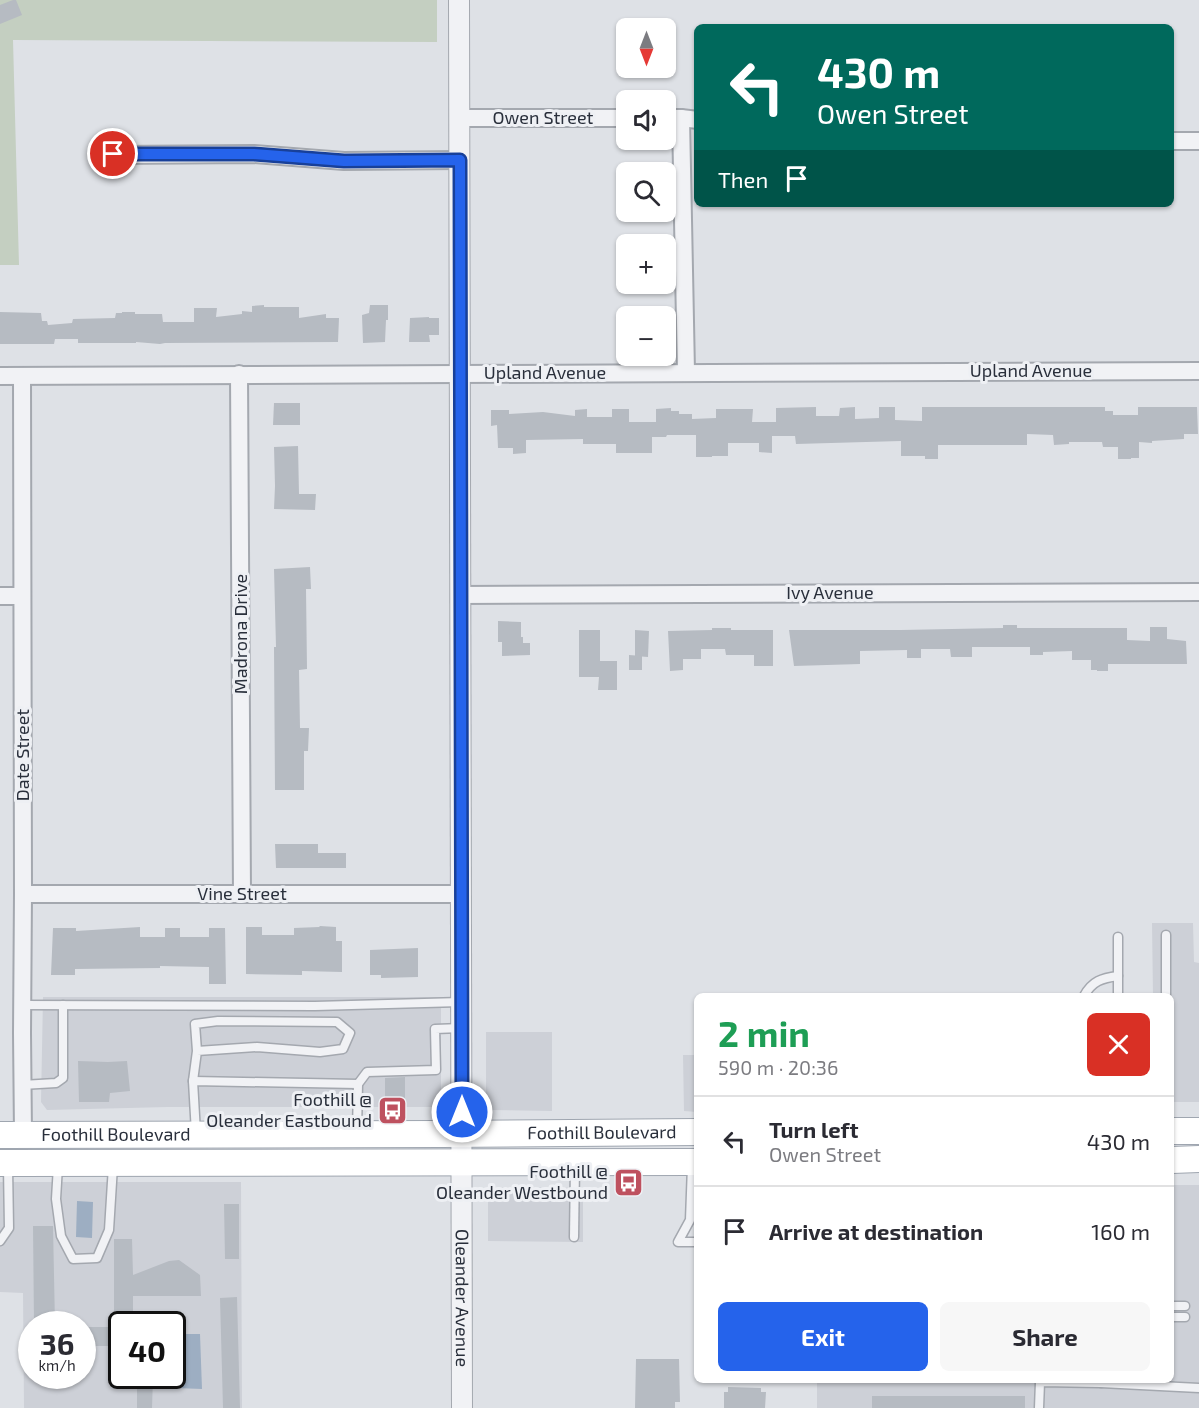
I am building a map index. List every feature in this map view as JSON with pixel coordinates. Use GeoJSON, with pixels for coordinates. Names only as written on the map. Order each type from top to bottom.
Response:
{"type":"FeatureCollection","features":[{"type":"Feature","properties":{"kind":"main road"},"geometry":{"type":"LineString","coordinates":[[1174,1131],[1199,1131]]}},
{"type":"Feature","properties":{"kind":"main road","name":"Foothill Boulevard"},"geometry":{"type":"LineString","coordinates":[[12,1134],[357,1135],[694,1132]]}},
{"type":"Feature","properties":{"kind":"main road"},"geometry":{"type":"LineString","coordinates":[[1174,1160],[1199,1160]]}},
{"type":"Feature","properties":{"kind":"main road","name":"Foothill Boulevard"},"geometry":{"type":"LineString","coordinates":[[4,1163],[694,1162]]}},
{"type":"Feature","properties":{"kind":"street","name":"Oleander Avenue"},"geometry":{"type":"LineString","coordinates":[[459,0],[462,1408]]}},
{"type":"Feature","properties":{"kind":"street","name":"Owen Street"},"geometry":{"type":"LineString","coordinates":[[459,118],[616,118]]}},
{"type":"Feature","properties":{"kind":"street"},"geometry":{"type":"LineString","coordinates":[[681,118],[686,372]]}},
{"type":"Feature","properties":{"kind":"street"},"geometry":{"type":"LineString","coordinates":[[1174,141],[1199,141]]}},
{"type":"Feature","properties":{"kind":"street"},"geometry":{"type":"LineString","coordinates":[[113,154],[254,154],[344,161],[460,160]]}},
{"type":"Feature","properties":{"kind":"street","name":"Upland Avenue"},"geometry":{"type":"LineString","coordinates":[[0,376],[1199,370]]}},
{"type":"Feature","properties":{"kind":"street","name":"Madrona Drive"},"geometry":{"type":"LineString","coordinates":[[239,374],[242,894]]}},
{"type":"Feature","properties":{"kind":"street","name":"Date Street"},"geometry":{"type":"LineString","coordinates":[[12,1134],[22,1085],[22,376]]}},
{"type":"Feature","properties":{"kind":"street","name":"Ivy Avenue"},"geometry":{"type":"LineString","coordinates":[[460,595],[1199,592]]}},
{"type":"Feature","properties":{"kind":"street"},"geometry":{"type":"LineString","coordinates":[[0,596],[22,596]]}},
{"type":"Feature","properties":{"kind":"street","name":"Vine Street"},"geometry":{"type":"LineString","coordinates":[[23,894],[461,894]]}},
{"type":"Feature","properties":{"kind":"lane"},"geometry":{"type":"LineString","coordinates":[[1166,935],[1166,993]]}},
{"type":"Feature","properties":{"kind":"lane"},"geometry":{"type":"LineString","coordinates":[[1118,937],[1118,993]]}},
{"type":"Feature","properties":{"kind":"lane"},"geometry":{"type":"LineString","coordinates":[[1086,993],[1100,979],[1118,976]]}},
{"type":"Feature","properties":{"kind":"lane"},"geometry":{"type":"LineString","coordinates":[[22,1005],[315,1006],[461,1002]]}},
{"type":"Feature","properties":{"kind":"lane"},"geometry":{"type":"LineString","coordinates":[[22,1085],[56,1083],[63,1078],[63,1005]]}},
{"type":"Feature","properties":{"kind":"lane"},"geometry":{"type":"LineString","coordinates":[[196,1134],[193,1081],[197,1051],[195,1024],[218,1021],[337,1022],[350,1033],[343,1049],[320,1053],[257,1047],[197,1051]]}},
{"type":"Feature","properties":{"kind":"lane"},"geometry":{"type":"LineString","coordinates":[[357,1135],[358,1084],[367,1072],[436,1070],[435,1029],[462,1028]]}},
{"type":"Feature","properties":{"kind":"lane"},"geometry":{"type":"LineString","coordinates":[[193,1081],[358,1084]]}},
{"type":"Feature","properties":{"kind":"lane"},"geometry":{"type":"LineString","coordinates":[[574,1237],[575,1162]]}},
{"type":"Feature","properties":{"kind":"lane"},"geometry":{"type":"LineString","coordinates":[[0,1241],[9,1228],[4,1196],[4,1163]]}},
{"type":"Feature","properties":{"kind":"lane"},"geometry":{"type":"LineString","coordinates":[[59,1163],[56,1199],[61,1236],[73,1259],[97,1258],[109,1230],[113,1163]]}},
{"type":"Feature","properties":{"kind":"lane"},"geometry":{"type":"LineString","coordinates":[[694,1174],[690,1220],[678,1242],[694,1242]]}},
{"type":"Feature","properties":{"kind":"lane"},"geometry":{"type":"LineString","coordinates":[[1174,1306],[1185,1306]]}},
{"type":"Feature","properties":{"kind":"lane"},"geometry":{"type":"LineString","coordinates":[[1174,1317],[1185,1317]]}},
{"type":"Feature","properties":{"kind":"lane"},"geometry":{"type":"LineString","coordinates":[[1036,1383],[1039,1408]]}},
{"type":"Feature","properties":{"kind":"lane"},"geometry":{"type":"LineString","coordinates":[[1117,1383],[1199,1388]]}},
{"type":"Feature","properties":{"kind":"shaded area"},"geometry":{"type":"Polygon","coordinates":[[[1152,923],[1193,923],[1194,962],[1199,963],[1199,1102],[1174,1102],[1174,993],[1153,993],[1152,923]]]}},
{"type":"Feature","properties":{"kind":"shaded area"},"geometry":{"type":"Polygon","coordinates":[[[43,997],[441,997],[441,1099],[432,1107],[168,1107],[47,1110],[41,1102],[43,997]]]}},
{"type":"Feature","properties":{"kind":"shaded area"},"geometry":{"type":"Polygon","coordinates":[[[486,1032],[552,1032],[552,1111],[489,1110],[486,1104],[486,1032]]]}},
{"type":"Feature","properties":{"kind":"shaded area"},"geometry":{"type":"Polygon","coordinates":[[[683,1055],[694,1055],[694,1112],[684,1111],[683,1055]]]}},
{"type":"Feature","properties":{"kind":"shaded area"},"geometry":{"type":"Polygon","coordinates":[[[0,1182],[241,1182],[242,1408],[24,1408],[24,1389],[96,1389],[96,1311],[23,1311],[23,1293],[0,1292],[0,1182]]]}},
{"type":"Feature","properties":{"kind":"shaded area"},"geometry":{"type":"Polygon","coordinates":[[[1174,1185],[1199,1185],[1199,1408],[817,1408],[817,1383],[1174,1383],[1174,1185]]]}},
{"type":"Feature","properties":{"kind":"shaded area"},"geometry":{"type":"Polygon","coordinates":[[[501,1187],[583,1188],[583,1242],[488,1241],[488,1200],[501,1187]]]}},
{"type":"Feature","properties":{"kind":"green space"},"geometry":{"type":"Polygon","coordinates":[[[0,0],[437,0],[437,42],[13,40],[19,265],[0,265],[0,0]]]}},
{"type":"Feature","properties":{"kind":"water"},"geometry":{"type":"Polygon","coordinates":[[[77,1201],[93,1202],[92,1238],[76,1237],[77,1201]]]}},
{"type":"Feature","properties":{"kind":"water"},"geometry":{"type":"Polygon","coordinates":[[[186,1334],[200,1334],[202,1389],[186,1388],[186,1334]]]}},
{"type":"Feature","properties":{"kind":"building"},"geometry":{"type":"Polygon","coordinates":[[[16,0],[22,15],[0,24],[0,5],[16,0]]]}},
{"type":"Feature","properties":{"kind":"building"},"geometry":{"type":"Polygon","coordinates":[[[264,305],[264,307],[299,307],[299,318],[326,314],[326,318],[339,318],[338,342],[160,344],[78,343],[78,339],[55,339],[54,344],[0,344],[0,312],[41,313],[42,321],[47,321],[48,325],[72,323],[73,319],[115,318],[116,313],[122,312],[162,314],[163,322],[194,322],[194,308],[217,308],[216,317],[242,314],[242,311],[252,312],[252,306],[264,305]]]}},
{"type":"Feature","properties":{"kind":"building"},"geometry":{"type":"Polygon","coordinates":[[[370,305],[388,305],[385,342],[363,343],[362,315],[369,313],[370,305]]]}},
{"type":"Feature","properties":{"kind":"building"},"geometry":{"type":"Polygon","coordinates":[[[410,318],[439,318],[439,335],[429,335],[430,342],[409,342],[410,318]]]}},
{"type":"Feature","properties":{"kind":"building"},"geometry":{"type":"Polygon","coordinates":[[[274,403],[300,403],[300,425],[273,425],[274,403]]]}},
{"type":"Feature","properties":{"kind":"building"},"geometry":{"type":"Polygon","coordinates":[[[816,407],[816,416],[839,416],[840,408],[855,407],[855,419],[879,418],[879,407],[895,407],[895,420],[922,421],[922,407],[1105,407],[1105,411],[1113,411],[1113,415],[1138,415],[1138,407],[1197,407],[1198,434],[1184,434],[1184,439],[1152,441],[1152,443],[1139,442],[1139,458],[1131,459],[1118,459],[1118,447],[1103,447],[1102,442],[1069,442],[1069,444],[1054,445],[1053,435],[1027,434],[1027,445],[938,445],[938,459],[925,459],[925,456],[901,456],[901,441],[796,444],[795,436],[772,436],[772,453],[759,452],[759,443],[728,443],[728,456],[696,457],[696,435],[652,437],[652,453],[616,453],[616,444],[583,444],[583,439],[526,440],[526,453],[513,454],[513,448],[498,448],[497,425],[491,426],[491,410],[509,410],[509,414],[543,412],[575,416],[575,410],[587,409],[587,417],[612,417],[612,409],[629,409],[629,422],[656,422],[656,409],[671,408],[671,411],[679,411],[679,414],[692,414],[692,419],[716,418],[716,409],[753,409],[752,422],[776,422],[776,408],[816,407]]]}},
{"type":"Feature","properties":{"kind":"building"},"geometry":{"type":"Polygon","coordinates":[[[298,446],[299,494],[316,494],[315,510],[274,509],[274,447],[298,446]]]}},
{"type":"Feature","properties":{"kind":"building"},"geometry":{"type":"Polygon","coordinates":[[[310,567],[311,589],[306,589],[307,669],[299,670],[300,728],[309,728],[308,751],[304,751],[304,790],[275,790],[274,569],[310,567]]]}},
{"type":"Feature","properties":{"kind":"building"},"geometry":{"type":"Polygon","coordinates":[[[498,621],[521,622],[521,637],[523,637],[523,643],[530,643],[530,655],[502,656],[502,642],[498,642],[498,621]]]}},
{"type":"Feature","properties":{"kind":"building"},"geometry":{"type":"Polygon","coordinates":[[[1003,625],[1017,625],[1017,628],[1127,628],[1127,640],[1150,641],[1150,627],[1167,627],[1167,639],[1186,641],[1187,664],[1108,664],[1108,671],[1097,671],[1091,670],[1091,660],[1072,660],[1072,651],[1030,655],[1030,647],[972,647],[972,657],[951,657],[950,649],[921,649],[921,658],[907,658],[907,650],[860,651],[860,664],[794,666],[789,630],[1003,628],[1003,625]]]}},
{"type":"Feature","properties":{"kind":"building"},"geometry":{"type":"Polygon","coordinates":[[[712,628],[773,630],[773,666],[754,666],[754,655],[726,655],[725,649],[701,649],[701,659],[683,659],[683,670],[670,671],[668,631],[712,630],[712,628]]]}},
{"type":"Feature","properties":{"kind":"building"},"geometry":{"type":"Polygon","coordinates":[[[579,630],[600,630],[600,661],[617,661],[617,690],[598,690],[599,677],[579,677],[579,630]]]}},
{"type":"Feature","properties":{"kind":"building"},"geometry":{"type":"Polygon","coordinates":[[[635,630],[649,631],[648,657],[635,656],[635,630]]]}},
{"type":"Feature","properties":{"kind":"building"},"geometry":{"type":"Polygon","coordinates":[[[629,655],[642,656],[642,670],[629,670],[629,655]]]}},
{"type":"Feature","properties":{"kind":"building"},"geometry":{"type":"Polygon","coordinates":[[[275,844],[318,844],[318,853],[346,853],[346,868],[276,868],[275,844]]]}},
{"type":"Feature","properties":{"kind":"building"},"geometry":{"type":"Polygon","coordinates":[[[140,927],[140,937],[165,937],[165,928],[180,928],[180,937],[209,937],[209,928],[225,928],[226,984],[209,984],[209,967],[75,969],[75,975],[51,975],[53,928],[76,928],[76,931],[140,927]]]}},
{"type":"Feature","properties":{"kind":"building"},"geometry":{"type":"Polygon","coordinates":[[[246,927],[262,927],[262,935],[294,935],[294,928],[336,927],[336,941],[342,941],[342,972],[302,971],[302,975],[246,974],[246,927]]]}},
{"type":"Feature","properties":{"kind":"building"},"geometry":{"type":"Polygon","coordinates":[[[418,948],[418,977],[381,978],[381,975],[370,975],[370,950],[418,948]]]}},
{"type":"Feature","properties":{"kind":"building"},"geometry":{"type":"Polygon","coordinates":[[[78,1061],[127,1061],[130,1091],[110,1093],[109,1102],[79,1102],[78,1061]]]}},
{"type":"Feature","properties":{"kind":"building"},"geometry":{"type":"Polygon","coordinates":[[[405,1077],[405,1102],[385,1102],[385,1078],[405,1077]]]}},
{"type":"Feature","properties":{"kind":"building"},"geometry":{"type":"Polygon","coordinates":[[[224,1204],[239,1204],[239,1259],[225,1259],[224,1204]]]}},
{"type":"Feature","properties":{"kind":"building"},"geometry":{"type":"Polygon","coordinates":[[[33,1226],[53,1226],[55,1311],[34,1311],[33,1226]]]}},
{"type":"Feature","properties":{"kind":"building"},"geometry":{"type":"Polygon","coordinates":[[[114,1239],[132,1239],[133,1275],[169,1261],[179,1260],[200,1275],[201,1296],[133,1296],[133,1311],[114,1311],[114,1239]]]}},
{"type":"Feature","properties":{"kind":"building"},"geometry":{"type":"Polygon","coordinates":[[[237,1297],[240,1408],[223,1408],[220,1298],[237,1297]]]}},
{"type":"Feature","properties":{"kind":"building"},"geometry":{"type":"Polygon","coordinates":[[[96,1327],[108,1327],[108,1346],[96,1346],[96,1327]]]}},
{"type":"Feature","properties":{"kind":"building"},"geometry":{"type":"Polygon","coordinates":[[[636,1359],[679,1359],[680,1402],[675,1402],[675,1408],[635,1408],[636,1359]]]}},
{"type":"Feature","properties":{"kind":"building"},"geometry":{"type":"Polygon","coordinates":[[[728,1387],[761,1388],[761,1392],[766,1392],[765,1408],[724,1408],[724,1392],[728,1392],[728,1387]]]}},
{"type":"Feature","properties":{"kind":"building"},"geometry":{"type":"Polygon","coordinates":[[[137,1389],[153,1389],[152,1408],[137,1408],[137,1389]]]}},
{"type":"Feature","properties":{"kind":"building"},"geometry":{"type":"Polygon","coordinates":[[[872,1396],[1025,1396],[1025,1408],[872,1408],[872,1396]]]}},
{"type":"Feature","properties":{"kind":"place","name":"Foothill @ Oleander Eastbound"},"geometry":{"type":"Point","coordinates":[393,1110]}},
{"type":"Feature","properties":{"kind":"place","name":"Foothill @ Oleander Westbound"},"geometry":{"type":"Point","coordinates":[629,1182]}},
{"type":"Feature","properties":{"kind":"route"},"geometry":{"type":"LineString","coordinates":[[113,154],[254,154],[344,161],[460,160],[462,1112]]}}]}
